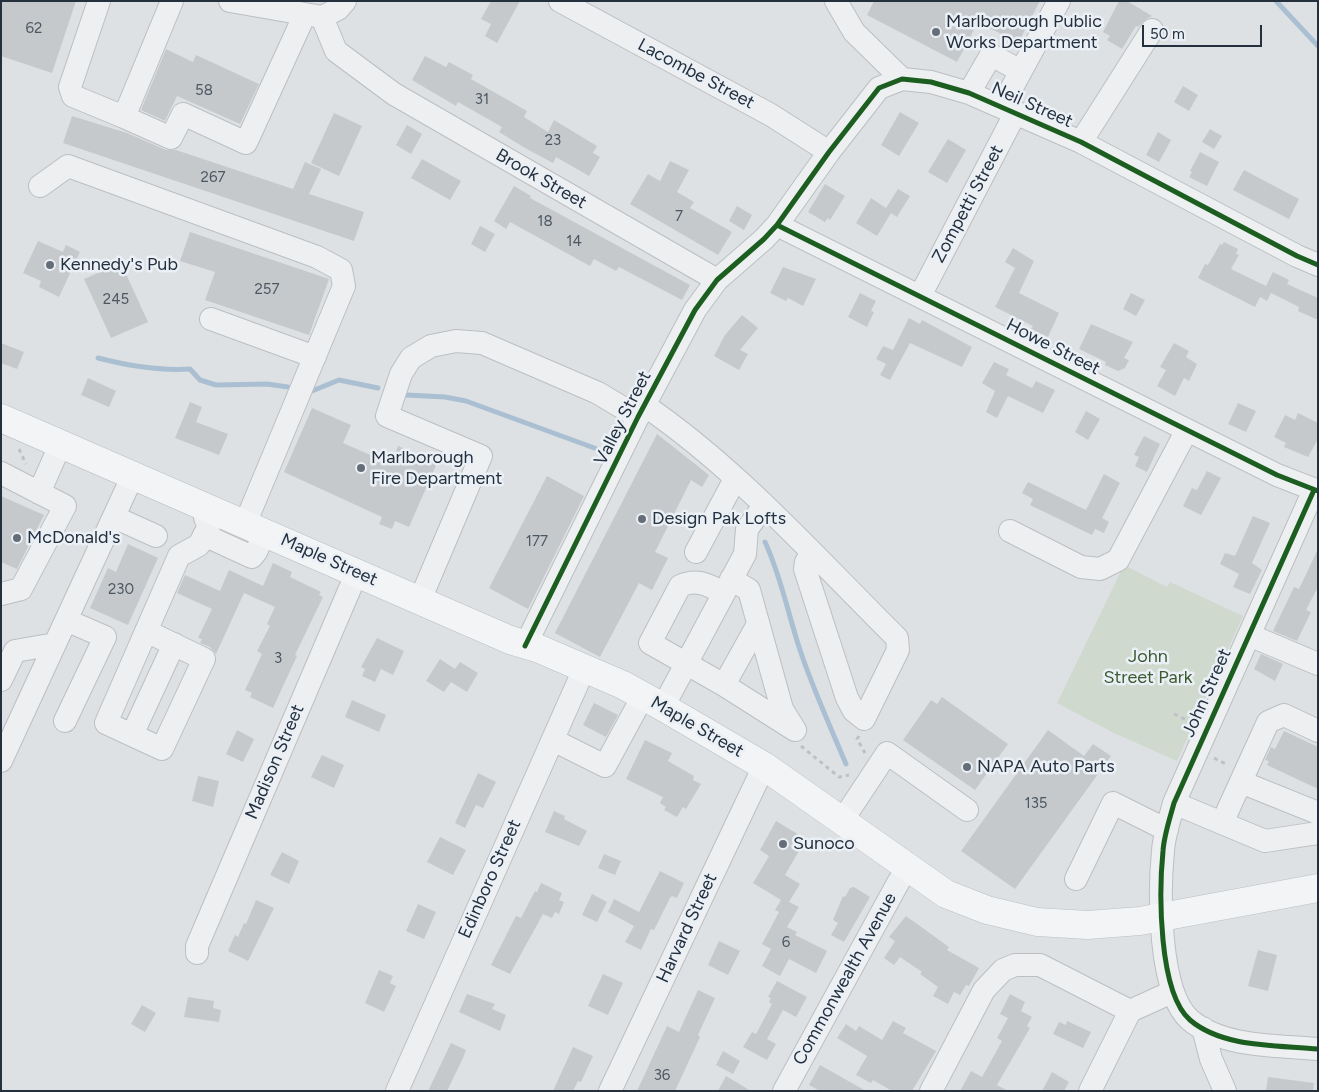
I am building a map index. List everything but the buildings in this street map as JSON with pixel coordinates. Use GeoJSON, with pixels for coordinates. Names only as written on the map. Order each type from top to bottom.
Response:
{"type":"FeatureCollection","features":[{"type":"Feature","properties":{"kind":"main road","name":"Maple Street"},"geometry":{"type":"LineString","coordinates":[[1,418],[133,475],[202,528],[255,528],[525,646],[537,648],[653,701],[764,766],[946,894],[987,910],[1037,922],[1088,925],[1140,921],[1318,888]]}},
{"type":"Feature","properties":{"kind":"street"},"geometry":{"type":"LineString","coordinates":[[99,1],[70,87],[73,96],[171,138],[183,114],[246,143],[314,15]]}},
{"type":"Feature","properties":{"kind":"street"},"geometry":{"type":"LineString","coordinates":[[124,117],[172,1]]}},
{"type":"Feature","properties":{"kind":"street"},"geometry":{"type":"LineString","coordinates":[[230,1],[314,15],[338,9],[344,1]]}},
{"type":"Feature","properties":{"kind":"street","name":"Lacombe Street"},"geometry":{"type":"LineString","coordinates":[[560,1],[771,115],[829,152]]}},
{"type":"Feature","properties":{"kind":"street"},"geometry":{"type":"LineString","coordinates":[[836,1],[854,32],[902,79]]}},
{"type":"Feature","properties":{"kind":"street","name":"Zompetti Street"},"geometry":{"type":"LineString","coordinates":[[920,296],[1009,110],[1020,71],[1059,1]]}},
{"type":"Feature","properties":{"kind":"street","name":"Brook Street"},"geometry":{"type":"LineString","coordinates":[[314,15],[336,51],[394,94],[717,280]]}},
{"type":"Feature","properties":{"kind":"street"},"geometry":{"type":"LineString","coordinates":[[1081,142],[1152,30]]}},
{"type":"Feature","properties":{"kind":"street"},"geometry":{"type":"LineString","coordinates":[[969,93],[991,55],[1020,71]]}},
{"type":"Feature","properties":{"kind":"street","name":"Neil Street"},"geometry":{"type":"LineString","coordinates":[[777,226],[829,152],[879,88],[902,79],[931,82],[969,93],[1081,142],[1297,256],[1318,264]]}},
{"type":"Feature","properties":{"kind":"street"},"geometry":{"type":"LineString","coordinates":[[40,186],[68,166],[317,256],[341,270],[344,286],[315,357],[255,528]]}},
{"type":"Feature","properties":{"kind":"street","name":"Valley Street"},"geometry":{"type":"LineString","coordinates":[[525,646],[641,411],[695,310],[717,280],[777,226]]}},
{"type":"Feature","properties":{"kind":"street","name":"Howe Street"},"geometry":{"type":"LineString","coordinates":[[777,226],[1277,475],[1316,491]]}},
{"type":"Feature","properties":{"kind":"street"},"geometry":{"type":"LineString","coordinates":[[211,319],[315,357]]}},
{"type":"Feature","properties":{"kind":"street"},"geometry":{"type":"LineString","coordinates":[[420,600],[481,456],[388,416],[401,374],[411,358],[431,346],[456,341],[482,343],[681,430],[764,506],[812,554],[896,638],[898,650],[864,718],[854,711],[847,698],[805,569],[806,562],[812,554]]}},
{"type":"Feature","properties":{"kind":"street"},"geometry":{"type":"LineString","coordinates":[[1010,531],[1081,567],[1100,569],[1118,560],[1187,430]]}},
{"type":"Feature","properties":{"kind":"street"},"geometry":{"type":"LineString","coordinates":[[1,581],[8,582],[21,570],[61,443]]}},
{"type":"Feature","properties":{"kind":"street"},"geometry":{"type":"LineString","coordinates":[[1,473],[65,506],[22,589],[1,594]]}},
{"type":"Feature","properties":{"kind":"street"},"geometry":{"type":"LineString","coordinates":[[1,761],[133,475]]}},
{"type":"Feature","properties":{"kind":"street"},"geometry":{"type":"LineString","coordinates":[[696,552],[735,480]]}},
{"type":"Feature","properties":{"kind":"street","name":"John Street"},"geometry":{"type":"LineString","coordinates":[[1162,917],[1162,850],[1174,803],[1248,635],[1316,491]]}},
{"type":"Feature","properties":{"kind":"street"},"geometry":{"type":"LineString","coordinates":[[553,740],[605,766],[653,701],[686,662],[745,554],[746,529],[764,506]]}},
{"type":"Feature","properties":{"kind":"street"},"geometry":{"type":"LineString","coordinates":[[114,517],[156,536]]}},
{"type":"Feature","properties":{"kind":"street"},"geometry":{"type":"LineString","coordinates":[[146,631],[204,658],[162,749],[106,723],[146,631],[179,556],[202,528]]}},
{"type":"Feature","properties":{"kind":"street","name":"Madison Street"},"geometry":{"type":"LineString","coordinates":[[197,952],[196,946],[357,572]]}},
{"type":"Feature","properties":{"kind":"street"},"geometry":{"type":"LineString","coordinates":[[690,582],[700,582],[749,590],[782,709],[795,730],[686,662],[650,643],[680,586],[690,582]]}},
{"type":"Feature","properties":{"kind":"street"},"geometry":{"type":"LineString","coordinates":[[65,721],[105,637],[66,620]]}},
{"type":"Feature","properties":{"kind":"street"},"geometry":{"type":"LineString","coordinates":[[724,685],[758,624]]}},
{"type":"Feature","properties":{"kind":"street"},"geometry":{"type":"LineString","coordinates":[[1248,635],[1318,664]]}},
{"type":"Feature","properties":{"kind":"street"},"geometry":{"type":"LineString","coordinates":[[1,680],[15,652],[55,644]]}},
{"type":"Feature","properties":{"kind":"street"},"geometry":{"type":"LineString","coordinates":[[132,735],[174,644]]}},
{"type":"Feature","properties":{"kind":"street","name":"Edinboro Street"},"geometry":{"type":"LineString","coordinates":[[397,1091],[497,861],[584,669]]}},
{"type":"Feature","properties":{"kind":"street"},"geometry":{"type":"LineString","coordinates":[[1222,823],[1268,722],[1284,715],[1318,731]]}},
{"type":"Feature","properties":{"kind":"street"},"geometry":{"type":"LineString","coordinates":[[1245,773],[1260,759],[1278,728],[1284,725],[1318,738]]}},
{"type":"Feature","properties":{"kind":"street"},"geometry":{"type":"LineString","coordinates":[[842,821],[887,753],[967,810]]}},
{"type":"Feature","properties":{"kind":"street","name":"Harvard Street"},"geometry":{"type":"LineString","coordinates":[[610,1091],[764,766]]}},
{"type":"Feature","properties":{"kind":"street"},"geometry":{"type":"LineString","coordinates":[[1245,773],[1318,813]]}},
{"type":"Feature","properties":{"kind":"street"},"geometry":{"type":"LineString","coordinates":[[1076,879],[1113,803],[1167,830]]}},
{"type":"Feature","properties":{"kind":"street"},"geometry":{"type":"LineString","coordinates":[[1174,803],[1265,841],[1315,832]]}},
{"type":"Feature","properties":{"kind":"street","name":"Commonwealth Avenue"},"geometry":{"type":"LineString","coordinates":[[784,1091],[899,881],[908,869]]}},
{"type":"Feature","properties":{"kind":"street"},"geometry":{"type":"LineString","coordinates":[[1162,917],[1162,941],[1172,992],[1188,1019],[1203,1028],[1241,1041],[1318,1049]]}},
{"type":"Feature","properties":{"kind":"street"},"geometry":{"type":"LineString","coordinates":[[931,1091],[984,990],[1003,970],[1015,965],[1040,966],[1130,1011]]}},
{"type":"Feature","properties":{"kind":"street"},"geometry":{"type":"LineString","coordinates":[[1090,1091],[1130,1011],[1172,992]]}},
{"type":"Feature","properties":{"kind":"street"},"geometry":{"type":"LineString","coordinates":[[1203,1028],[1211,1059],[1225,1091]]}},
{"type":"Feature","properties":{"kind":"path"},"geometry":{"type":"LineString","coordinates":[[22,442],[19,450],[27,467],[26,471]]}},
{"type":"Feature","properties":{"kind":"path"},"geometry":{"type":"LineString","coordinates":[[1174,714],[1198,726]]}},
{"type":"Feature","properties":{"kind":"path"},"geometry":{"type":"LineString","coordinates":[[864,718],[857,740],[866,754],[865,762]]}},
{"type":"Feature","properties":{"kind":"path"},"geometry":{"type":"LineString","coordinates":[[795,730],[800,745],[832,772],[843,777],[853,774]]}},
{"type":"Feature","properties":{"kind":"path"},"geometry":{"type":"LineString","coordinates":[[1209,756],[1226,764]]}},
{"type":"Feature","properties":{"kind":"green space","name":"John Street Park"},"geometry":{"type":"Polygon","coordinates":[[[1124,565],[1167,587],[1170,582],[1243,616],[1177,761],[1114,733],[1057,703],[1124,565]]]}},
{"type":"Feature","properties":{"kind":"waterway"},"geometry":{"type":"LineString","coordinates":[[1276,1],[1318,46]]}},
{"type":"Feature","properties":{"kind":"waterway"},"geometry":{"type":"LineString","coordinates":[[98,358],[144,367],[190,369],[200,380],[216,385],[267,384],[288,387]]}},
{"type":"Feature","properties":{"kind":"waterway"},"geometry":{"type":"LineString","coordinates":[[312,391],[339,380],[378,388]]}},
{"type":"Feature","properties":{"kind":"waterway"},"geometry":{"type":"LineString","coordinates":[[406,395],[445,397],[466,401],[597,449]]}},
{"type":"Feature","properties":{"kind":"waterway"},"geometry":{"type":"LineString","coordinates":[[765,542],[780,582],[805,665],[846,764]]}},
{"type":"Feature","properties":{"kind":"cycle path"},"geometry":{"type":"LineString","coordinates":[[525,646],[638,417],[695,310],[717,280],[764,239],[777,225],[829,152],[879,88],[902,79],[931,82],[969,93],[1081,142],[1297,256],[1318,265]]}},
{"type":"Feature","properties":{"kind":"cycle path"},"geometry":{"type":"LineString","coordinates":[[777,225],[1277,475],[1318,491]]}},
{"type":"Feature","properties":{"kind":"cycle path"},"geometry":{"type":"LineString","coordinates":[[1314,490],[1174,803],[1164,845],[1161,915],[1166,965],[1172,987],[1179,1006],[1190,1020],[1218,1036],[1251,1044],[1318,1049]]}},
{"type":"Feature","properties":{"kind":"place","name":"Marlborough Public Works Department"},"geometry":{"type":"Point","coordinates":[936,32]}},
{"type":"Feature","properties":{"kind":"place","name":"Kennedy's Pub"},"geometry":{"type":"Point","coordinates":[50,265]}},
{"type":"Feature","properties":{"kind":"place","name":"Marlborough Fire Department"},"geometry":{"type":"Point","coordinates":[361,468]}},
{"type":"Feature","properties":{"kind":"place","name":"Design Pak Lofts"},"geometry":{"type":"Point","coordinates":[642,519]}},
{"type":"Feature","properties":{"kind":"place","name":"McDonald's"},"geometry":{"type":"Point","coordinates":[17,538]}},
{"type":"Feature","properties":{"kind":"place","name":"NAPA Auto Parts"},"geometry":{"type":"Point","coordinates":[967,767]}},
{"type":"Feature","properties":{"kind":"place","name":"Sunoco"},"geometry":{"type":"Point","coordinates":[783,844]}}]}
